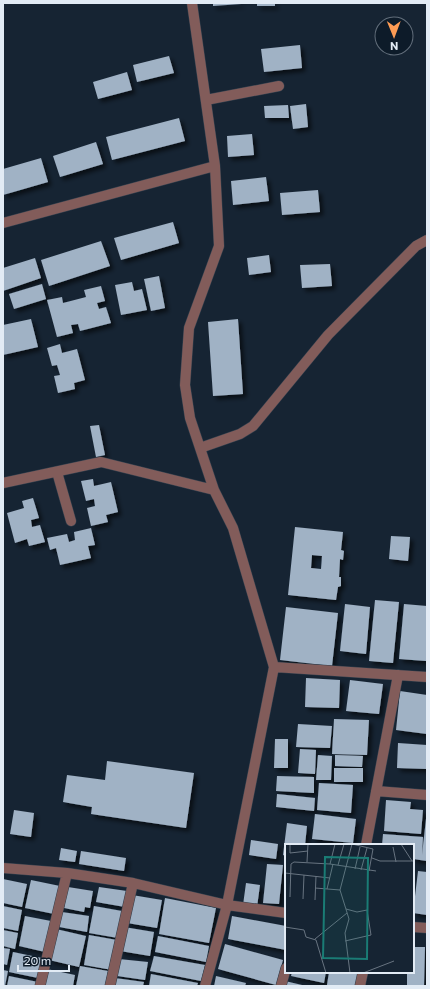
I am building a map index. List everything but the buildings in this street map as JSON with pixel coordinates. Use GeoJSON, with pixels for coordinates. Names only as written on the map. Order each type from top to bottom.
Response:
{"type":"FeatureCollection","features":[{"type":"Feature","properties":{"kind":"street"},"geometry":{"type":"LineString","coordinates":[[192,3],[215,166],[219,246],[189,328],[185,385],[190,418],[214,490],[233,528],[274,668],[228,905],[205,986]]}},
{"type":"Feature","properties":{"kind":"street"},"geometry":{"type":"LineString","coordinates":[[206,100],[279,86]]}},
{"type":"Feature","properties":{"kind":"street"},"geometry":{"type":"LineString","coordinates":[[3,223],[215,166]]}},
{"type":"Feature","properties":{"kind":"street"},"geometry":{"type":"LineString","coordinates":[[200,448],[240,434],[253,426],[328,335],[416,246],[427,240]]}},
{"type":"Feature","properties":{"kind":"street"},"geometry":{"type":"LineString","coordinates":[[3,483],[101,462],[214,490]]}},
{"type":"Feature","properties":{"kind":"street"},"geometry":{"type":"LineString","coordinates":[[57,472],[71,521]]}},
{"type":"Feature","properties":{"kind":"street"},"geometry":{"type":"LineString","coordinates":[[274,668],[427,677]]}},
{"type":"Feature","properties":{"kind":"street"},"geometry":{"type":"LineString","coordinates":[[366,844],[398,676]]}},
{"type":"Feature","properties":{"kind":"street"},"geometry":{"type":"LineString","coordinates":[[376,791],[427,795]]}},
{"type":"Feature","properties":{"kind":"street"},"geometry":{"type":"LineString","coordinates":[[3,868],[67,873],[133,882],[228,905],[285,913]]}},
{"type":"Feature","properties":{"kind":"street"},"geometry":{"type":"LineString","coordinates":[[40,986],[67,873]]}},
{"type":"Feature","properties":{"kind":"street"},"geometry":{"type":"LineString","coordinates":[[110,986],[133,882]]}},
{"type":"Feature","properties":{"kind":"street"},"geometry":{"type":"LineString","coordinates":[[414,927],[427,928]]}},
{"type":"Feature","properties":{"kind":"street"},"geometry":{"type":"LineString","coordinates":[[281,986],[285,972]]}},
{"type":"Feature","properties":{"kind":"street"},"geometry":{"type":"LineString","coordinates":[[360,986],[363,973]]}}]}
